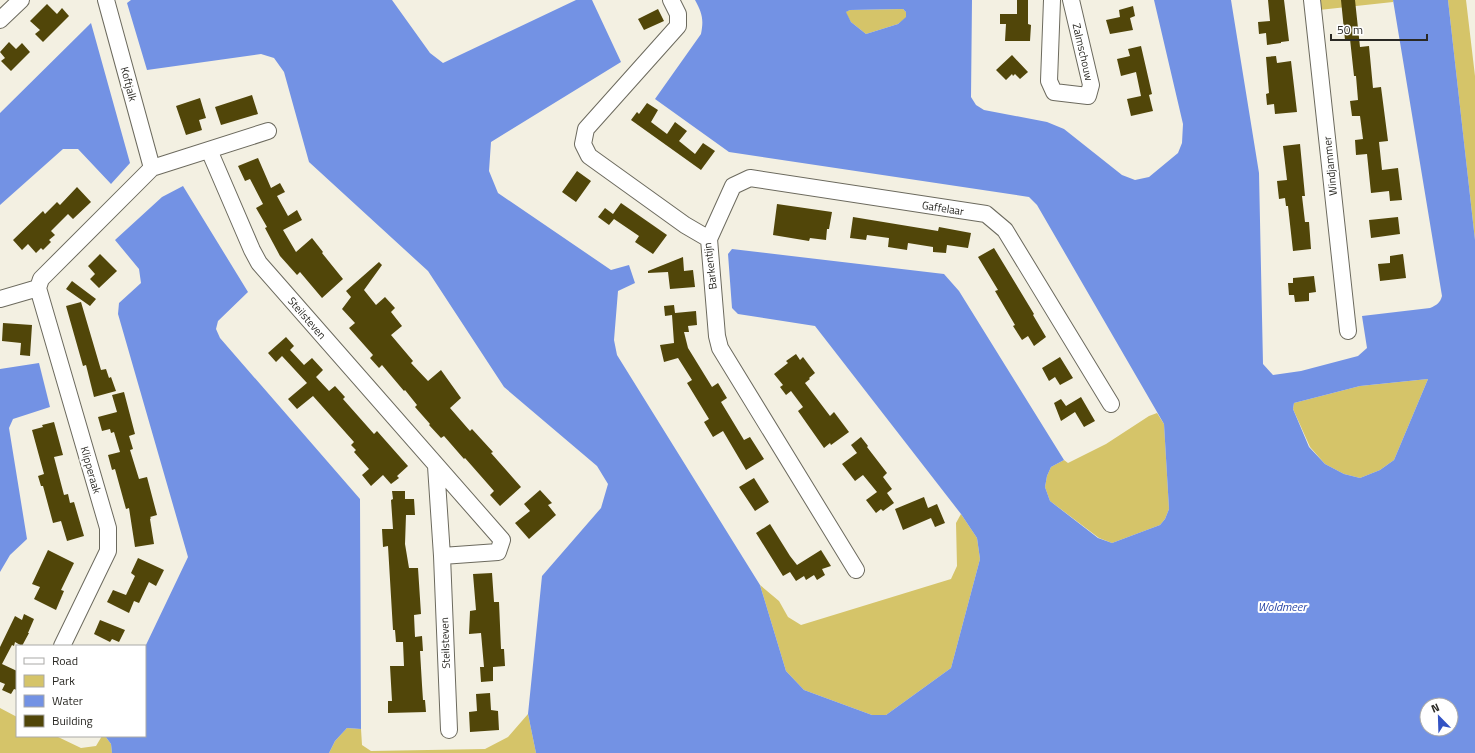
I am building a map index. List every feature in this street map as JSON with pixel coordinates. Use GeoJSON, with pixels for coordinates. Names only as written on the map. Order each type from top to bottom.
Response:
{"type":"FeatureCollection","features":[{"type":"Feature","properties":{"kind":"street"},"geometry":{"type":"LineString","coordinates":[[0,20],[21,0]]}},
{"type":"Feature","properties":{"kind":"street","name":"Koftjalk"},"geometry":{"type":"LineString","coordinates":[[106,0],[152,168]]}},
{"type":"Feature","properties":{"kind":"street","name":"Barkentijn"},"geometry":{"type":"LineString","coordinates":[[671,0],[678,14],[678,26],[586,129],[583,144],[589,156],[685,225],[709,239],[717,336],[720,348],[856,570]]}},
{"type":"Feature","properties":{"kind":"street","name":"Zalmschouw"},"geometry":{"type":"LineString","coordinates":[[1052,0],[1049,81],[1054,92],[1088,96],[1091,85],[1071,0]]}},
{"type":"Feature","properties":{"kind":"street","name":"Windjammer"},"geometry":{"type":"LineString","coordinates":[[1312,0],[1348,331]]}},
{"type":"Feature","properties":{"kind":"street"},"geometry":{"type":"LineString","coordinates":[[0,299],[38,288],[41,279],[152,168],[268,131]]}},
{"type":"Feature","properties":{"kind":"street","name":"Steilsteven"},"geometry":{"type":"LineString","coordinates":[[209,150],[259,263],[502,540],[498,552],[442,556]]}},
{"type":"Feature","properties":{"kind":"street","name":"Gaffelaar"},"geometry":{"type":"LineString","coordinates":[[709,239],[733,186],[750,178],[986,214],[1005,230],[1111,404]]}},
{"type":"Feature","properties":{"kind":"street","name":"Klipperaak"},"geometry":{"type":"LineString","coordinates":[[38,288],[108,528],[108,551],[62,645]]}},
{"type":"Feature","properties":{"kind":"street","name":"Steilsteven"},"geometry":{"type":"LineString","coordinates":[[436,466],[442,556],[449,730]]}},
{"type":"Feature","properties":{"kind":"green space"},"geometry":{"type":"Polygon","coordinates":[[[1318,0],[1393,0],[1393,2],[1319,10],[1318,0]]]}},
{"type":"Feature","properties":{"kind":"green space"},"geometry":{"type":"Polygon","coordinates":[[[1448,0],[1466,0],[1475,76],[1475,240],[1448,0]]]}},
{"type":"Feature","properties":{"kind":"green space"},"geometry":{"type":"Polygon","coordinates":[[[903,9],[906,12],[907,17],[898,24],[866,34],[851,22],[845,12],[850,10],[903,9]]]}},
{"type":"Feature","properties":{"kind":"green space"},"geometry":{"type":"Polygon","coordinates":[[[1428,379],[1394,460],[1380,470],[1360,478],[1344,474],[1325,464],[1310,447],[1293,409],[1294,403],[1360,386],[1428,379]]]}},
{"type":"Feature","properties":{"kind":"green space"},"geometry":{"type":"Polygon","coordinates":[[[1157,413],[1164,424],[1169,509],[1165,519],[1160,525],[1112,543],[1099,538],[1050,501],[1045,487],[1047,476],[1051,467],[1064,460],[1068,463],[1106,444],[1149,416],[1157,413]]]}},
{"type":"Feature","properties":{"kind":"green space"},"geometry":{"type":"Polygon","coordinates":[[[961,514],[977,538],[980,559],[951,668],[886,715],[872,715],[804,690],[786,671],[760,585],[779,601],[788,617],[801,625],[951,579],[957,566],[956,523],[961,514]]]}},
{"type":"Feature","properties":{"kind":"green space"},"geometry":{"type":"Polygon","coordinates":[[[0,708],[16,716],[16,737],[58,737],[81,748],[96,746],[101,737],[106,737],[111,744],[112,753],[0,753],[0,708]]]}},
{"type":"Feature","properties":{"kind":"green space"},"geometry":{"type":"Polygon","coordinates":[[[528,714],[536,753],[329,753],[335,741],[347,728],[361,729],[362,745],[371,751],[485,749],[508,737],[528,714]]]}},
{"type":"Feature","properties":{"kind":"water","name":"Woldmeer"},"geometry":{"type":"Polygon","coordinates":[[[131,0],[392,0],[430,53],[443,63],[576,0],[592,0],[621,62],[491,142],[489,171],[498,193],[611,270],[629,265],[635,283],[618,291],[614,340],[617,355],[760,585],[786,671],[804,690],[872,715],[886,715],[951,668],[980,559],[977,538],[961,514],[815,326],[738,314],[732,308],[728,254],[732,249],[944,274],[959,291],[1064,460],[1051,467],[1047,476],[1045,487],[1050,501],[1098,538],[1112,543],[1160,525],[1165,519],[1169,509],[1164,424],[1037,205],[1029,197],[729,152],[655,99],[701,34],[702,16],[695,0],[972,0],[971,97],[976,105],[984,110],[1047,122],[1064,129],[1122,175],[1135,180],[1149,177],[1178,153],[1182,143],[1183,124],[1154,0],[1231,0],[1259,173],[1263,364],[1273,375],[1301,371],[1358,356],[1367,348],[1362,316],[1430,308],[1439,302],[1442,296],[1393,0],[1448,0],[1475,240],[1475,753],[536,753],[528,714],[542,576],[601,508],[608,484],[597,466],[504,387],[428,271],[309,162],[284,72],[274,58],[261,54],[147,70],[127,3],[131,0]],[[903,9],[850,10],[846,12],[851,22],[866,34],[898,24],[906,17],[906,12],[903,9]],[[1428,379],[1360,386],[1294,403],[1293,409],[1309,447],[1325,464],[1344,474],[1360,478],[1380,470],[1394,460],[1428,379]]]}},
{"type":"Feature","properties":{"kind":"water"},"geometry":{"type":"Polygon","coordinates":[[[91,23],[130,163],[111,184],[78,149],[63,149],[0,205],[0,113],[91,23]]]}},
{"type":"Feature","properties":{"kind":"water"},"geometry":{"type":"Polygon","coordinates":[[[183,186],[248,292],[218,321],[216,329],[220,338],[360,499],[361,729],[347,728],[335,741],[329,753],[112,753],[111,744],[106,737],[146,737],[146,645],[188,557],[118,314],[119,303],[141,283],[139,269],[115,240],[162,197],[183,186]]]}},
{"type":"Feature","properties":{"kind":"water"},"geometry":{"type":"Polygon","coordinates":[[[39,363],[50,407],[13,419],[9,428],[27,539],[10,555],[0,572],[0,369],[39,363]]]}},
{"type":"Feature","properties":{"kind":"building"},"geometry":{"type":"Polygon","coordinates":[[[1017,0],[1028,0],[1028,24],[1031,25],[1030,41],[1005,41],[1006,24],[1000,24],[1000,14],[1017,14],[1017,0]]]}},
{"type":"Feature","properties":{"kind":"building"},"geometry":{"type":"Polygon","coordinates":[[[1268,0],[1284,0],[1289,41],[1267,45],[1266,33],[1259,34],[1258,22],[1270,21],[1268,0]]]}},
{"type":"Feature","properties":{"kind":"building"},"geometry":{"type":"Polygon","coordinates":[[[1341,0],[1355,0],[1360,47],[1369,46],[1373,88],[1381,87],[1388,141],[1379,142],[1382,170],[1398,168],[1402,200],[1390,201],[1389,191],[1371,193],[1367,154],[1356,155],[1355,140],[1363,139],[1360,116],[1352,116],[1350,101],[1358,100],[1356,76],[1354,76],[1350,39],[1345,40],[1341,0]]]}},
{"type":"Feature","properties":{"kind":"building"},"geometry":{"type":"Polygon","coordinates":[[[47,4],[57,14],[62,8],[69,16],[43,42],[35,34],[40,30],[30,21],[47,4]]]}},
{"type":"Feature","properties":{"kind":"building"},"geometry":{"type":"Polygon","coordinates":[[[1133,6],[1135,16],[1130,18],[1133,30],[1110,34],[1106,20],[1120,17],[1119,10],[1133,6]]]}},
{"type":"Feature","properties":{"kind":"building"},"geometry":{"type":"Polygon","coordinates":[[[658,9],[664,21],[644,30],[638,19],[658,9]]]}},
{"type":"Feature","properties":{"kind":"building"},"geometry":{"type":"Polygon","coordinates":[[[9,42],[16,49],[22,43],[30,52],[11,71],[1,61],[5,58],[0,52],[9,42]]]}},
{"type":"Feature","properties":{"kind":"building"},"geometry":{"type":"Polygon","coordinates":[[[1141,46],[1152,94],[1149,95],[1153,111],[1131,116],[1127,99],[1141,96],[1136,72],[1121,76],[1117,59],[1130,56],[1128,49],[1141,46]]]}},
{"type":"Feature","properties":{"kind":"building"},"geometry":{"type":"Polygon","coordinates":[[[1012,55],[1028,72],[1020,79],[1015,74],[1013,76],[1012,74],[1006,80],[996,70],[1012,55]]]}},
{"type":"Feature","properties":{"kind":"building"},"geometry":{"type":"Polygon","coordinates":[[[1276,56],[1277,63],[1291,61],[1297,112],[1275,114],[1274,104],[1267,105],[1266,94],[1269,93],[1266,57],[1276,56]]]}},
{"type":"Feature","properties":{"kind":"building"},"geometry":{"type":"Polygon","coordinates":[[[252,95],[258,114],[221,125],[215,107],[252,95]]]}},
{"type":"Feature","properties":{"kind":"building"},"geometry":{"type":"Polygon","coordinates":[[[200,98],[206,118],[199,120],[202,130],[186,135],[176,106],[200,98]]]}},
{"type":"Feature","properties":{"kind":"building"},"geometry":{"type":"Polygon","coordinates":[[[647,103],[658,110],[651,122],[667,134],[675,122],[687,131],[679,141],[695,154],[703,143],[715,151],[701,170],[631,120],[637,112],[639,114],[647,103]]]}},
{"type":"Feature","properties":{"kind":"building"},"geometry":{"type":"Polygon","coordinates":[[[1300,144],[1305,196],[1302,196],[1305,222],[1309,222],[1311,249],[1293,251],[1288,206],[1286,206],[1285,198],[1279,199],[1277,181],[1287,180],[1283,146],[1300,144]]]}},
{"type":"Feature","properties":{"kind":"building"},"geometry":{"type":"Polygon","coordinates":[[[258,158],[271,188],[280,183],[285,192],[277,196],[288,216],[297,210],[302,220],[283,230],[296,252],[312,238],[343,279],[322,298],[300,272],[297,275],[280,256],[265,228],[267,227],[256,208],[263,204],[250,179],[245,181],[238,166],[258,158]]]}},
{"type":"Feature","properties":{"kind":"building"},"geometry":{"type":"Polygon","coordinates":[[[577,171],[591,181],[576,202],[562,192],[577,171]]]}},
{"type":"Feature","properties":{"kind":"building"},"geometry":{"type":"Polygon","coordinates":[[[77,187],[91,202],[73,219],[68,214],[51,231],[55,235],[49,240],[51,242],[43,250],[41,248],[36,253],[28,244],[22,250],[13,240],[43,211],[45,214],[57,202],[60,205],[77,187]]]}},
{"type":"Feature","properties":{"kind":"building"},"geometry":{"type":"Polygon","coordinates":[[[621,203],[667,235],[653,254],[635,242],[639,236],[614,219],[609,225],[598,217],[605,208],[613,214],[621,203]]]}},
{"type":"Feature","properties":{"kind":"building"},"geometry":{"type":"Polygon","coordinates":[[[777,204],[832,212],[829,229],[827,229],[826,240],[810,238],[809,241],[773,235],[777,204]]]}},
{"type":"Feature","properties":{"kind":"building"},"geometry":{"type":"Polygon","coordinates":[[[853,217],[938,231],[939,227],[971,233],[968,248],[947,245],[946,253],[933,252],[933,247],[908,243],[907,250],[888,247],[889,238],[867,235],[866,240],[850,238],[853,217]]]}},
{"type":"Feature","properties":{"kind":"building"},"geometry":{"type":"Polygon","coordinates":[[[1398,217],[1400,234],[1371,238],[1369,220],[1398,217]]]}},
{"type":"Feature","properties":{"kind":"building"},"geometry":{"type":"Polygon","coordinates":[[[994,248],[1034,314],[1033,315],[1046,337],[1034,346],[1028,336],[1022,340],[1013,326],[1015,325],[995,291],[998,290],[978,257],[994,248]]]}},
{"type":"Feature","properties":{"kind":"building"},"geometry":{"type":"Polygon","coordinates":[[[100,254],[117,271],[99,288],[90,279],[95,274],[88,266],[100,254]]]}},
{"type":"Feature","properties":{"kind":"building"},"geometry":{"type":"Polygon","coordinates":[[[1403,254],[1406,278],[1380,281],[1378,264],[1390,263],[1390,256],[1403,254]]]}},
{"type":"Feature","properties":{"kind":"building"},"geometry":{"type":"Polygon","coordinates":[[[683,257],[684,271],[693,270],[695,287],[670,289],[668,272],[648,273],[648,271],[683,257]]]}},
{"type":"Feature","properties":{"kind":"building"},"geometry":{"type":"Polygon","coordinates":[[[379,262],[382,265],[364,290],[376,305],[385,297],[395,308],[391,312],[402,326],[391,335],[413,361],[411,363],[428,381],[441,370],[461,398],[450,408],[470,431],[472,429],[493,452],[491,453],[521,487],[500,506],[490,495],[494,491],[444,436],[441,438],[429,425],[430,424],[415,407],[417,405],[405,390],[404,391],[382,365],[379,368],[370,358],[373,355],[349,328],[355,323],[342,309],[351,297],[346,291],[379,262]]]}},
{"type":"Feature","properties":{"kind":"building"},"geometry":{"type":"Polygon","coordinates":[[[1314,276],[1316,292],[1309,293],[1309,301],[1295,302],[1294,295],[1289,295],[1288,283],[1293,283],[1293,278],[1314,276]]]}},
{"type":"Feature","properties":{"kind":"building"},"geometry":{"type":"Polygon","coordinates":[[[72,281],[96,299],[90,306],[66,289],[72,281]]]}},
{"type":"Feature","properties":{"kind":"building"},"geometry":{"type":"Polygon","coordinates":[[[81,302],[101,370],[106,369],[109,378],[111,377],[116,391],[94,397],[86,365],[83,366],[66,306],[81,302]]]}},
{"type":"Feature","properties":{"kind":"building"},"geometry":{"type":"Polygon","coordinates":[[[674,305],[675,313],[696,311],[697,325],[688,326],[689,332],[684,332],[688,348],[712,387],[718,383],[727,398],[721,402],[744,440],[750,437],[764,459],[746,470],[723,431],[713,437],[704,422],[709,419],[687,383],[692,380],[678,358],[664,362],[660,345],[674,343],[672,315],[665,316],[664,306],[674,305]]]}},
{"type":"Feature","properties":{"kind":"building"},"geometry":{"type":"Polygon","coordinates":[[[3,323],[32,325],[30,356],[20,355],[21,343],[2,341],[3,323]]]}},
{"type":"Feature","properties":{"kind":"building"},"geometry":{"type":"Polygon","coordinates":[[[286,337],[294,346],[290,350],[304,365],[312,358],[323,370],[316,377],[329,391],[335,386],[345,397],[343,399],[374,434],[377,431],[408,466],[397,476],[399,478],[391,484],[383,475],[371,486],[362,475],[369,469],[354,452],[356,450],[351,445],[354,442],[313,396],[297,409],[288,399],[307,383],[282,356],[276,362],[268,353],[286,337]]]}},
{"type":"Feature","properties":{"kind":"building"},"geometry":{"type":"Polygon","coordinates":[[[796,354],[800,360],[803,357],[815,373],[805,383],[830,416],[834,412],[849,432],[831,445],[830,443],[824,448],[798,411],[803,407],[791,391],[786,395],[780,387],[783,385],[774,374],[788,363],[786,361],[796,354]]]}},
{"type":"Feature","properties":{"kind":"building"},"geometry":{"type":"Polygon","coordinates":[[[1060,357],[1073,378],[1060,385],[1055,377],[1049,381],[1042,368],[1060,357]]]}},
{"type":"Feature","properties":{"kind":"building"},"geometry":{"type":"Polygon","coordinates":[[[124,392],[135,434],[129,436],[133,449],[130,450],[139,479],[147,477],[157,515],[150,517],[154,544],[135,547],[129,508],[126,509],[115,469],[112,470],[108,455],[120,452],[114,432],[111,433],[110,429],[102,431],[98,417],[117,412],[112,395],[124,392]]]}},
{"type":"Feature","properties":{"kind":"building"},"geometry":{"type":"Polygon","coordinates":[[[1081,397],[1095,421],[1084,427],[1075,412],[1061,421],[1054,403],[1061,399],[1066,406],[1081,397]]]}},
{"type":"Feature","properties":{"kind":"building"},"geometry":{"type":"Polygon","coordinates":[[[54,422],[63,455],[54,457],[64,495],[68,494],[70,503],[74,502],[84,536],[67,541],[61,521],[53,523],[43,486],[41,486],[38,476],[44,474],[32,430],[43,427],[42,425],[54,422]]]}},
{"type":"Feature","properties":{"kind":"building"},"geometry":{"type":"Polygon","coordinates":[[[861,437],[887,473],[883,477],[892,489],[887,493],[894,503],[883,511],[881,509],[876,513],[866,500],[877,492],[863,475],[855,481],[842,464],[857,453],[851,445],[861,437]]]}},
{"type":"Feature","properties":{"kind":"building"},"geometry":{"type":"Polygon","coordinates":[[[754,478],[769,502],[755,511],[739,487],[754,478]]]}},
{"type":"Feature","properties":{"kind":"building"},"geometry":{"type":"Polygon","coordinates":[[[540,490],[552,503],[548,505],[556,515],[529,539],[515,523],[530,511],[524,504],[540,490]]]}},
{"type":"Feature","properties":{"kind":"building"},"geometry":{"type":"Polygon","coordinates":[[[392,491],[405,491],[405,499],[414,499],[415,515],[406,515],[405,544],[409,568],[418,568],[421,614],[414,615],[415,637],[422,636],[423,651],[420,651],[423,700],[425,700],[426,712],[388,713],[388,701],[392,701],[390,666],[404,666],[403,642],[396,642],[395,630],[393,630],[388,546],[383,547],[382,529],[393,529],[391,500],[393,499],[392,491]]]}},
{"type":"Feature","properties":{"kind":"building"},"geometry":{"type":"Polygon","coordinates":[[[924,497],[928,508],[937,504],[945,523],[935,527],[931,518],[903,530],[895,509],[924,497]]]}},
{"type":"Feature","properties":{"kind":"building"},"geometry":{"type":"Polygon","coordinates":[[[770,524],[797,565],[821,550],[831,566],[822,569],[825,575],[817,580],[814,575],[806,580],[804,576],[796,581],[790,572],[783,576],[756,533],[770,524]]]}},
{"type":"Feature","properties":{"kind":"building"},"geometry":{"type":"Polygon","coordinates":[[[48,550],[74,563],[61,590],[64,591],[56,610],[34,599],[40,587],[32,584],[48,550]]]}},
{"type":"Feature","properties":{"kind":"building"},"geometry":{"type":"Polygon","coordinates":[[[138,558],[164,570],[156,586],[149,582],[139,603],[134,601],[129,613],[107,602],[113,590],[126,595],[135,576],[131,573],[138,558]]]}},
{"type":"Feature","properties":{"kind":"building"},"geometry":{"type":"Polygon","coordinates":[[[492,573],[494,602],[499,602],[501,649],[504,649],[505,666],[493,667],[493,681],[481,682],[480,667],[484,667],[481,633],[469,634],[470,611],[476,610],[473,574],[492,573]]]}},
{"type":"Feature","properties":{"kind":"building"},"geometry":{"type":"Polygon","coordinates":[[[24,614],[34,619],[23,645],[15,642],[2,664],[16,671],[16,690],[14,689],[11,694],[2,690],[5,684],[0,682],[0,647],[15,616],[22,620],[24,614]]]}},
{"type":"Feature","properties":{"kind":"building"},"geometry":{"type":"Polygon","coordinates":[[[100,620],[125,630],[119,642],[112,639],[110,642],[94,634],[100,620]]]}},
{"type":"Feature","properties":{"kind":"building"},"geometry":{"type":"Polygon","coordinates":[[[490,693],[491,710],[498,711],[499,730],[470,732],[469,712],[477,711],[476,694],[490,693]]]}}]}
